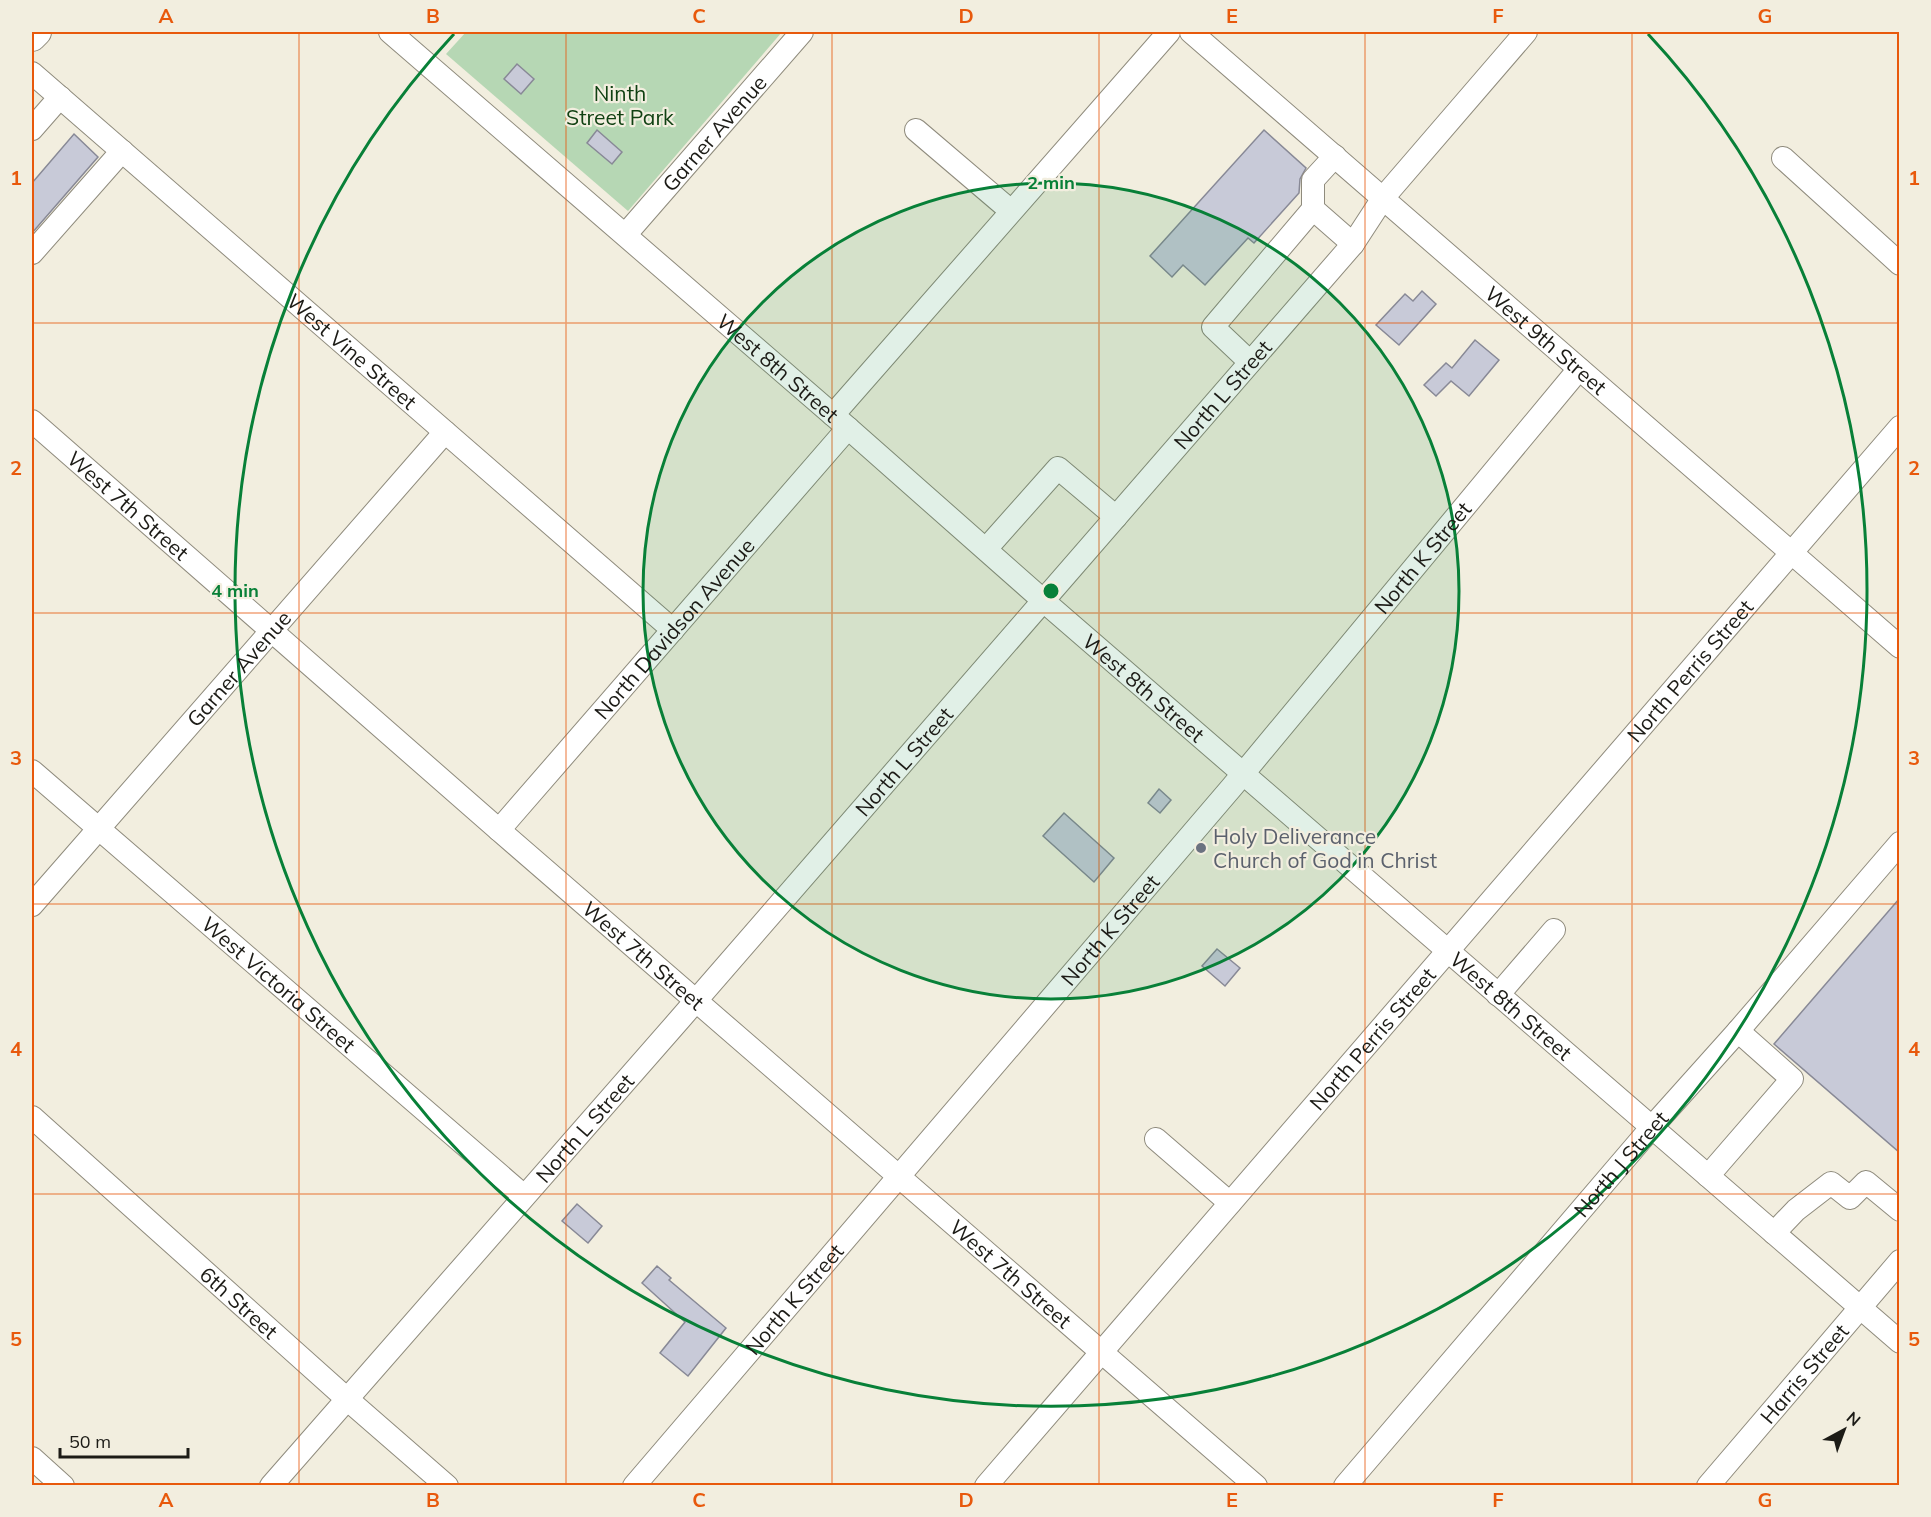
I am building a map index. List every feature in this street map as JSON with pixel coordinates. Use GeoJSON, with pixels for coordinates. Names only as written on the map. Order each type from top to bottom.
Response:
{"type":"FeatureCollection","features":[{"type":"Feature","properties":{"kind":"main road"},"geometry":{"type":"LineString","coordinates":[[32,37],[37,32]]}},
{"type":"Feature","properties":{"kind":"street","name":"West 8th Street"},"geometry":{"type":"LineString","coordinates":[[390,32],[626,234],[1043,600],[1899,1342]]}},
{"type":"Feature","properties":{"kind":"street","name":"Garner Avenue"},"geometry":{"type":"LineString","coordinates":[[626,234],[802,32]]}},
{"type":"Feature","properties":{"kind":"street","name":"North Davidson Avenue"},"geometry":{"type":"LineString","coordinates":[[499,830],[673,630],[1011,211],[1169,32]]}},
{"type":"Feature","properties":{"kind":"street","name":"North L Street"},"geometry":{"type":"LineString","coordinates":[[271,1485],[1353,244],[1383,198],[1526,32]]}},
{"type":"Feature","properties":{"kind":"street","name":"West 9th Street"},"geometry":{"type":"LineString","coordinates":[[1204,35],[1335,156],[1899,647]]}},
{"type":"Feature","properties":{"kind":"street","name":"West Vine Street"},"geometry":{"type":"LineString","coordinates":[[32,73],[673,630]]}},
{"type":"Feature","properties":{"kind":"street"},"geometry":{"type":"LineString","coordinates":[[32,129],[60,97]]}},
{"type":"Feature","properties":{"kind":"street"},"geometry":{"type":"LineString","coordinates":[[916,130],[1011,211]]}},
{"type":"Feature","properties":{"kind":"street"},"geometry":{"type":"LineString","coordinates":[[32,253],[122,151]]}},
{"type":"Feature","properties":{"kind":"street"},"geometry":{"type":"LineString","coordinates":[[1250,362],[1213,327],[1313,209],[1312,180],[1335,156]]}},
{"type":"Feature","properties":{"kind":"street"},"geometry":{"type":"LineString","coordinates":[[1783,158],[1899,264]]}},
{"type":"Feature","properties":{"kind":"street"},"geometry":{"type":"LineString","coordinates":[[1313,209],[1353,244]]}},
{"type":"Feature","properties":{"kind":"street","name":"North K Street"},"geometry":{"type":"LineString","coordinates":[[634,1485],[1244,774],[1579,369]]}},
{"type":"Feature","properties":{"kind":"street","name":"West 7th Street"},"geometry":{"type":"LineString","coordinates":[[32,420],[499,830],[1256,1485]]}},
{"type":"Feature","properties":{"kind":"street","name":"North Perris Street"},"geometry":{"type":"LineString","coordinates":[[986,1485],[1899,427]]}},
{"type":"Feature","properties":{"kind":"street","name":"Garner Avenue"},"geometry":{"type":"LineString","coordinates":[[32,905],[445,432]]}},
{"type":"Feature","properties":{"kind":"street"},"geometry":{"type":"LineString","coordinates":[[986,549],[1058,468],[1116,517]]}},
{"type":"Feature","properties":{"kind":"street","name":"West Victoria Street"},"geometry":{"type":"LineString","coordinates":[[32,771],[524,1196]]}},
{"type":"Feature","properties":{"kind":"street","name":"North J Street"},"geometry":{"type":"LineString","coordinates":[[1346,1485],[1899,843]]}},
{"type":"Feature","properties":{"kind":"street"},"geometry":{"type":"LineString","coordinates":[[1498,994],[1554,930]]}},
{"type":"Feature","properties":{"kind":"street"},"geometry":{"type":"LineString","coordinates":[[1707,1176],[1792,1079],[1738,1031]]}},
{"type":"Feature","properties":{"kind":"street","name":"6th Street"},"geometry":{"type":"LineString","coordinates":[[32,1117],[346,1399],[447,1485]]}},
{"type":"Feature","properties":{"kind":"street"},"geometry":{"type":"LineString","coordinates":[[1156,1138],[1230,1203]]}},
{"type":"Feature","properties":{"kind":"street"},"geometry":{"type":"LineString","coordinates":[[1774,1233],[1796,1210],[1831,1183],[1850,1198],[1866,1182],[1899,1210]]}},
{"type":"Feature","properties":{"kind":"street","name":"Harris Street"},"geometry":{"type":"LineString","coordinates":[[1708,1485],[1899,1261]]}},
{"type":"Feature","properties":{"kind":"street"},"geometry":{"type":"LineString","coordinates":[[32,1458],[63,1485]]}},
{"type":"Feature","properties":{"kind":"green space","name":"Ninth Street Park"},"geometry":{"type":"Polygon","coordinates":[[[466,32],[782,32],[628,211],[446,54],[466,32]]]}},
{"type":"Feature","properties":{"kind":"building"},"geometry":{"type":"Polygon","coordinates":[[[517,64],[534,79],[521,94],[504,79],[517,64]]]}},
{"type":"Feature","properties":{"kind":"building"},"geometry":{"type":"Polygon","coordinates":[[[597,130],[622,152],[612,164],[587,143],[597,130]]]}},
{"type":"Feature","properties":{"kind":"building"},"geometry":{"type":"Polygon","coordinates":[[[1264,130],[1306,168],[1300,179],[1299,193],[1254,243],[1248,238],[1205,285],[1183,265],[1172,277],[1150,256],[1264,130]]]}},
{"type":"Feature","properties":{"kind":"building"},"geometry":{"type":"Polygon","coordinates":[[[74,134],[98,157],[32,233],[32,183],[74,134]]]}},
{"type":"Feature","properties":{"kind":"building"},"geometry":{"type":"Polygon","coordinates":[[[1422,291],[1436,304],[1399,345],[1376,325],[1405,294],[1413,301],[1422,291]]]}},
{"type":"Feature","properties":{"kind":"building"},"geometry":{"type":"Polygon","coordinates":[[[1475,340],[1499,360],[1469,396],[1451,381],[1436,396],[1424,385],[1446,363],[1452,368],[1475,340]]]}},
{"type":"Feature","properties":{"kind":"building"},"geometry":{"type":"Polygon","coordinates":[[[1159,789],[1171,800],[1160,813],[1148,803],[1159,789]]]}},
{"type":"Feature","properties":{"kind":"building"},"geometry":{"type":"Polygon","coordinates":[[[1064,813],[1114,858],[1094,882],[1043,836],[1064,813]]]}},
{"type":"Feature","properties":{"kind":"building"},"geometry":{"type":"Polygon","coordinates":[[[1899,899],[1899,1152],[1774,1044],[1899,899]]]}},
{"type":"Feature","properties":{"kind":"building"},"geometry":{"type":"Polygon","coordinates":[[[1217,949],[1240,968],[1225,986],[1202,966],[1217,949]]]}},
{"type":"Feature","properties":{"kind":"building"},"geometry":{"type":"Polygon","coordinates":[[[577,1204],[602,1226],[588,1243],[562,1221],[577,1204]]]}},
{"type":"Feature","properties":{"kind":"building"},"geometry":{"type":"Polygon","coordinates":[[[657,1266],[671,1278],[669,1280],[726,1328],[688,1376],[660,1353],[685,1322],[642,1283],[657,1266]]]}},
{"type":"Feature","properties":{"kind":"place","name":"Holy Deliverance Church of God in Christ"},"geometry":{"type":"Point","coordinates":[1201,848]}}]}
